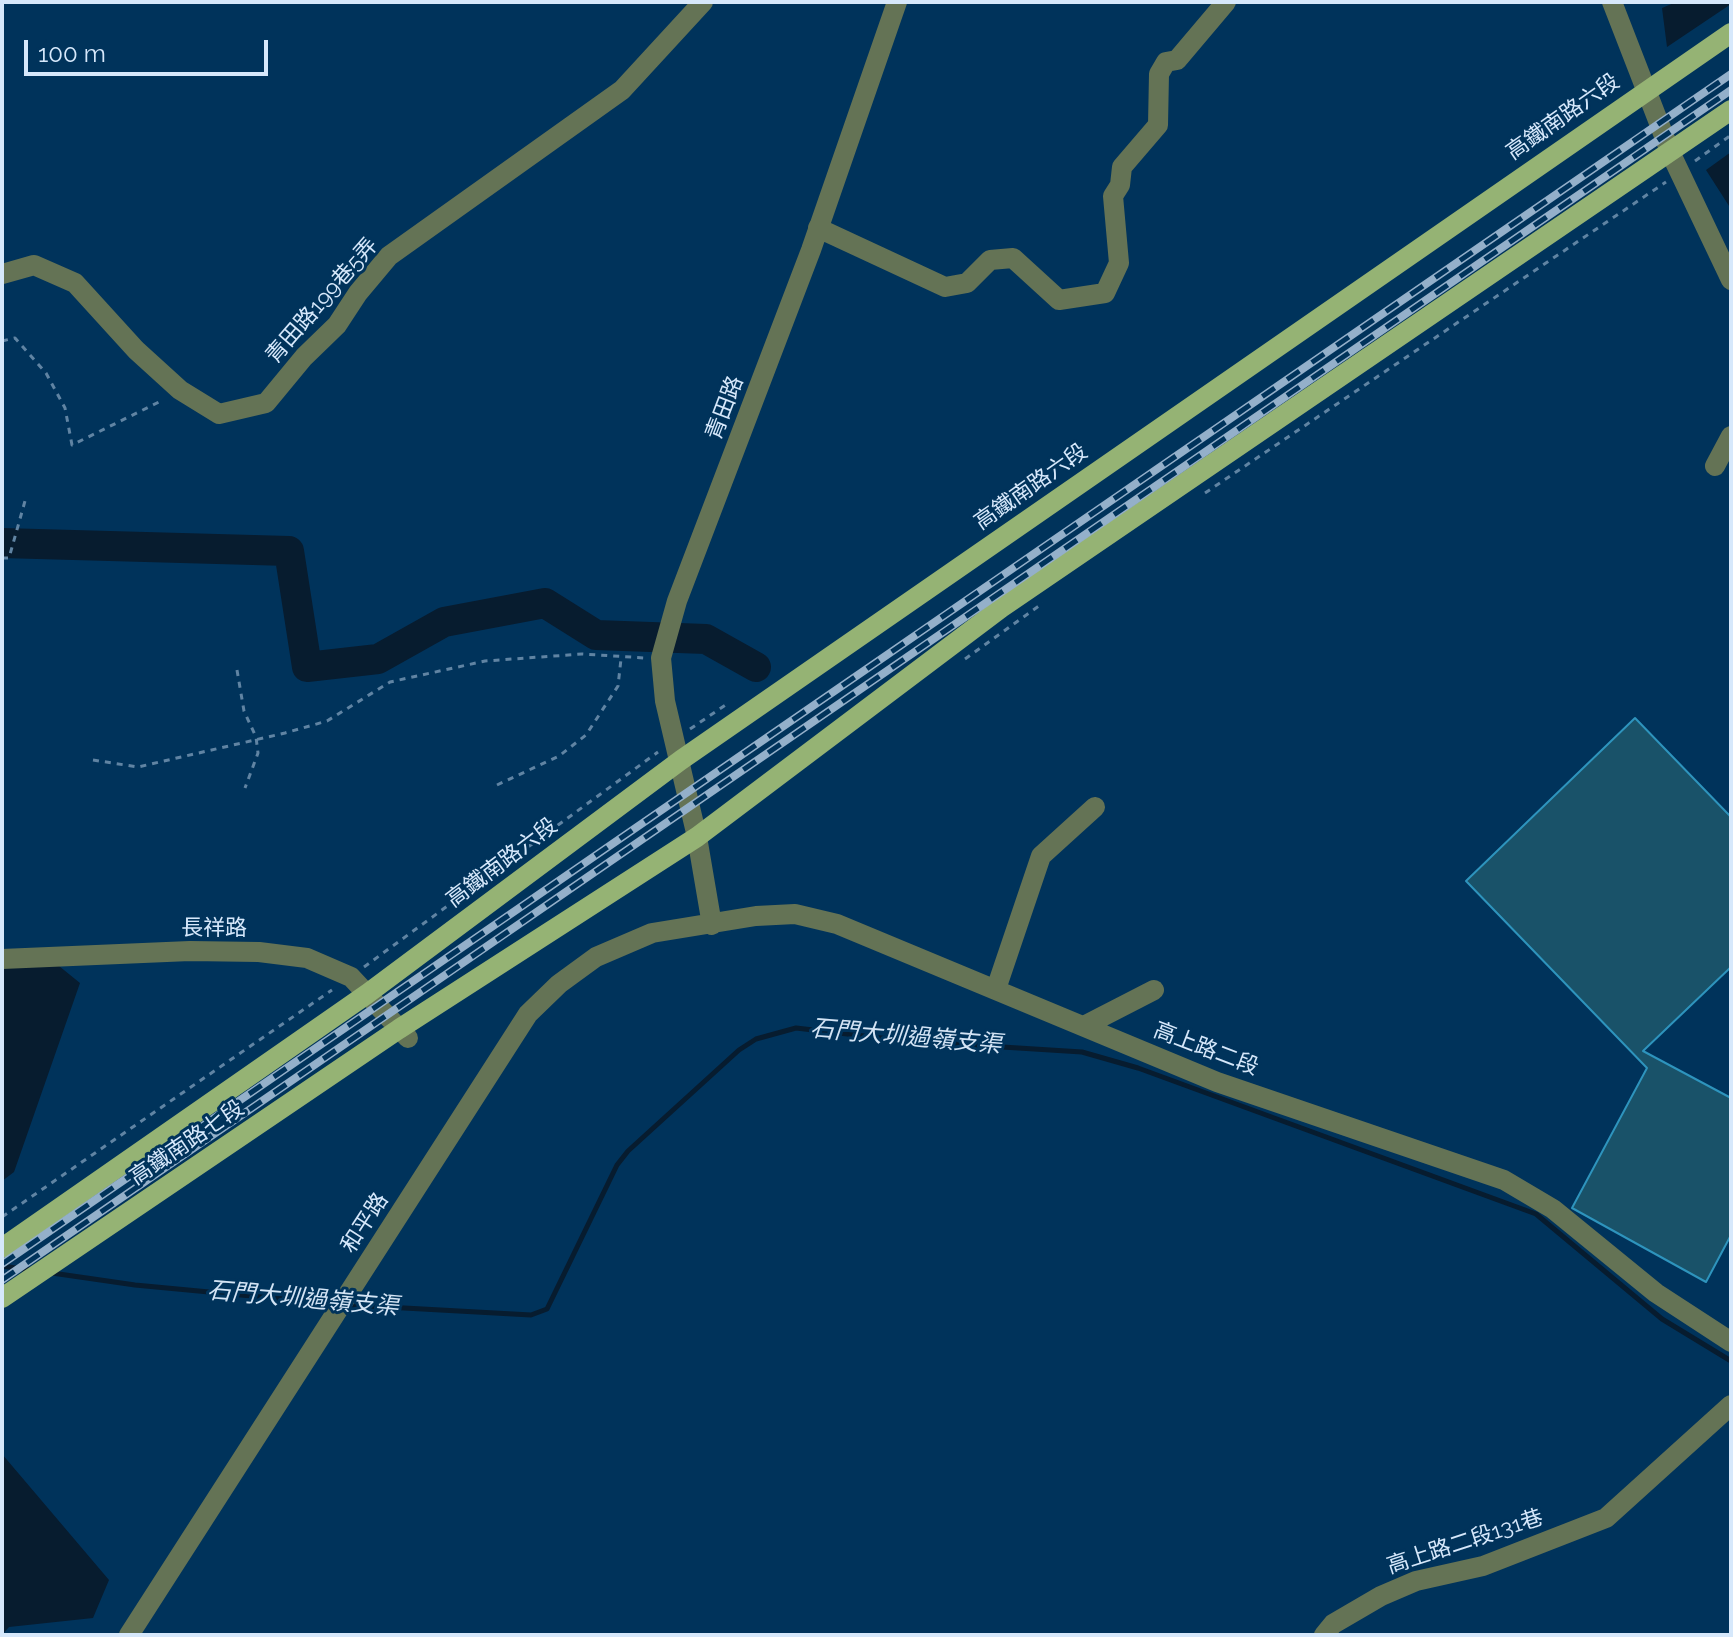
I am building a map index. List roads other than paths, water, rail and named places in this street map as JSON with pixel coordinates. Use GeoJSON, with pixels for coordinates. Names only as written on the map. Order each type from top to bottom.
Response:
{"type":"FeatureCollection","features":[{"type":"Feature","properties":{"kind":"main road","name":"高鐵南路六段"},"geometry":{"type":"LineString","coordinates":[[367,994],[681,760],[1731,33]]}},
{"type":"Feature","properties":{"kind":"main road"},"geometry":{"type":"LineString","coordinates":[[403,1033],[697,837],[1001,608],[1671,154],[1731,110]]}},
{"type":"Feature","properties":{"kind":"main road","name":"高鐵南路七段"},"geometry":{"type":"LineString","coordinates":[[2,1248],[367,994]]}},
{"type":"Feature","properties":{"kind":"main road","name":"高鐵南路七段"},"geometry":{"type":"LineString","coordinates":[[2,1298],[403,1033]]}},
{"type":"Feature","properties":{"kind":"street","name":"青田路199巷5弄"},"geometry":{"type":"LineString","coordinates":[[2,274],[34,265],[75,283],[136,350],[180,390],[219,414],[266,403],[304,357],[337,325],[358,293],[389,256],[622,90],[703,2]]}},
{"type":"Feature","properties":{"kind":"street","name":"青田路"},"geometry":{"type":"LineString","coordinates":[[697,837],[665,701],[664,651],[897,2]]}},
{"type":"Feature","properties":{"kind":"street"},"geometry":{"type":"LineString","coordinates":[[818,228],[945,287],[967,283],[990,260],[1013,258],[1059,300],[1105,293],[1119,263],[1113,196],[1120,185],[1122,167],[1158,125],[1159,74],[1166,62],[1177,60],[1226,2]]}},
{"type":"Feature","properties":{"kind":"street"},"geometry":{"type":"LineString","coordinates":[[1612,2],[1671,154],[1731,280]]}},
{"type":"Feature","properties":{"kind":"street"},"geometry":{"type":"LineString","coordinates":[[1715,466],[1731,436]]}},
{"type":"Feature","properties":{"kind":"street"},"geometry":{"type":"LineString","coordinates":[[996,989],[1041,856],[1095,807]]}},
{"type":"Feature","properties":{"kind":"street"},"geometry":{"type":"LineString","coordinates":[[697,837],[712,925]]}},
{"type":"Feature","properties":{"kind":"street","name":"高上路二段"},"geometry":{"type":"LineString","coordinates":[[712,925],[756,916],[795,914],[837,924],[1217,1082],[1504,1180],[1553,1209],[1656,1293],[1731,1342]]}},
{"type":"Feature","properties":{"kind":"street","name":"和平路"},"geometry":{"type":"LineString","coordinates":[[129,1635],[528,1014],[559,984],[596,957],[652,933],[712,925]]}},
{"type":"Feature","properties":{"kind":"street","name":"長祥路"},"geometry":{"type":"LineString","coordinates":[[2,959],[190,951],[259,952],[307,958],[351,977],[403,1033]]}},
{"type":"Feature","properties":{"kind":"street"},"geometry":{"type":"LineString","coordinates":[[1084,1026],[1154,990]]}},
{"type":"Feature","properties":{"kind":"street","name":"高上路二段131巷"},"geometry":{"type":"LineString","coordinates":[[1329,1629],[1381,1596],[1416,1581],[1483,1566],[1606,1518],[1731,1405]]}},
{"type":"Feature","properties":{"kind":"water"},"geometry":{"type":"Polygon","coordinates":[[[1676,2],[1731,4],[1667,47],[1662,8],[1676,2]]]}},
{"type":"Feature","properties":{"kind":"water"},"geometry":{"type":"Polygon","coordinates":[[[1731,152],[1731,209],[1706,170],[1731,152]]]}},
{"type":"Feature","properties":{"kind":"water"},"geometry":{"type":"Polygon","coordinates":[[[59,966],[80,983],[14,1172],[2,1181],[2,968],[59,966]]]}},
{"type":"Feature","properties":{"kind":"water"},"geometry":{"type":"Polygon","coordinates":[[[2,1454],[109,1580],[93,1618],[9,1627],[2,1635],[2,1454]]]}},
{"type":"Feature","properties":{"kind":"waterway"},"geometry":{"type":"LineString","coordinates":[[2,543],[289,551],[307,667],[378,659],[444,622],[545,603],[596,635],[706,639],[756,667]]}},
{"type":"Feature","properties":{"kind":"waterway","name":"石門大圳過嶺支渠"},"geometry":{"type":"LineString","coordinates":[[350,1305],[531,1315],[547,1309],[617,1165],[628,1151],[739,1050],[756,1039],[796,1028],[907,1041],[1082,1052],[1138,1068],[1536,1214],[1662,1319],[1731,1361]]}},
{"type":"Feature","properties":{"kind":"waterway","name":"石門大圳過嶺支渠"},"geometry":{"type":"LineString","coordinates":[[2,1266],[30,1270]]}},
{"type":"Feature","properties":{"kind":"waterway","name":"石門大圳過嶺支渠"},"geometry":{"type":"LineString","coordinates":[[52,1273],[135,1285],[336,1304]]}},
{"type":"Feature","properties":{"kind":"railway"},"geometry":{"type":"LineString","coordinates":[[2,1264],[1731,74]]}},
{"type":"Feature","properties":{"kind":"railway"},"geometry":{"type":"LineString","coordinates":[[2,1280],[1731,90]]}}]}
